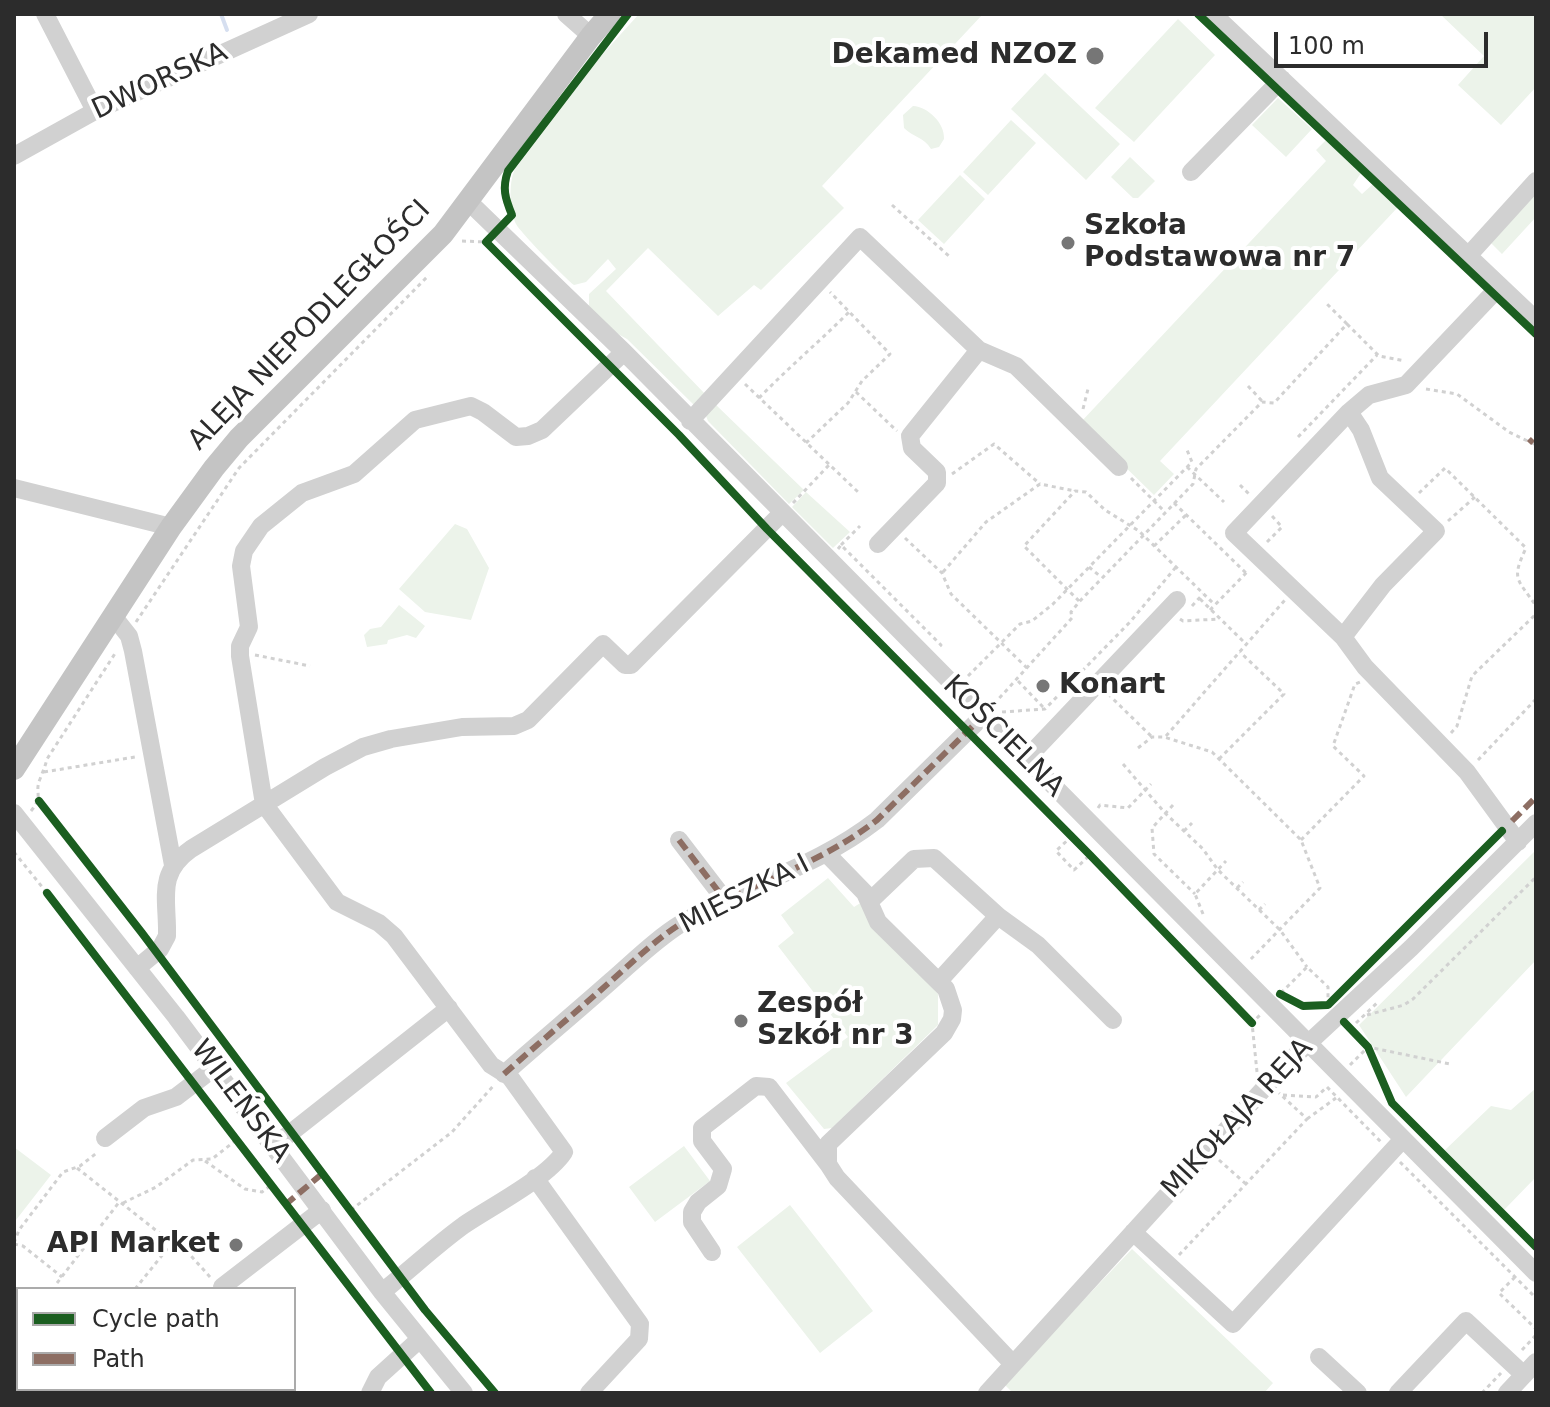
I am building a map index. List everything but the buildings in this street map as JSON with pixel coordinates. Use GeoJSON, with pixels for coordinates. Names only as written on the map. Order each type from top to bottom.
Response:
{"type":"FeatureCollection","features":[{"type":"Feature","properties":{"kind":"main road","name":"ALEJA NIEPODLEGŁOŚCI"},"geometry":{"type":"LineString","coordinates":[[14,769],[121,626],[171,527],[231,446],[411,269],[469,202],[610,14]]}},
{"type":"Feature","properties":{"kind":"street"},"geometry":{"type":"LineString","coordinates":[[45,14],[95,111]]}},
{"type":"Feature","properties":{"kind":"street","name":"DWORSKA"},"geometry":{"type":"LineString","coordinates":[[14,156],[95,111],[309,14]]}},
{"type":"Feature","properties":{"kind":"street"},"geometry":{"type":"LineString","coordinates":[[566,14],[591,36]]}},
{"type":"Feature","properties":{"kind":"street"},"geometry":{"type":"LineString","coordinates":[[1213,14],[1535,316]]}},
{"type":"Feature","properties":{"kind":"street"},"geometry":{"type":"LineString","coordinates":[[1191,172],[1282,79]]}},
{"type":"Feature","properties":{"kind":"street"},"geometry":{"type":"LineString","coordinates":[[1468,256],[1536,181]]}},
{"type":"Feature","properties":{"kind":"street","name":"KOŚCIELNA"},"geometry":{"type":"LineString","coordinates":[[469,202],[624,352],[1308,1043],[1397,1146],[1536,1273]]}},
{"type":"Feature","properties":{"kind":"street"},"geometry":{"type":"LineString","coordinates":[[690,421],[860,237],[979,350],[1016,366],[1119,467]]}},
{"type":"Feature","properties":{"kind":"street"},"geometry":{"type":"LineString","coordinates":[[1500,286],[1406,385],[1369,395],[1349,412],[1234,533],[1343,637],[1373,676],[1467,772],[1518,842]]}},
{"type":"Feature","properties":{"kind":"street"},"geometry":{"type":"LineString","coordinates":[[878,544],[938,480],[937,472],[915,451],[910,440],[912,430],[979,350]]}},
{"type":"Feature","properties":{"kind":"street"},"geometry":{"type":"LineString","coordinates":[[382,1292],[428,1252],[535,1178],[564,1152],[519,1089],[491,1065],[394,936],[379,923],[337,902],[264,804],[240,654],[240,646],[249,627],[241,566],[244,551],[261,526],[302,493],[354,474],[415,420],[471,406],[516,437],[528,436],[542,430],[624,352]]}},
{"type":"Feature","properties":{"kind":"street"},"geometry":{"type":"LineString","coordinates":[[1343,637],[1383,585],[1436,531],[1375,469],[1365,441],[1349,412]]}},
{"type":"Feature","properties":{"kind":"street"},"geometry":{"type":"LineString","coordinates":[[14,488],[171,527]]}},
{"type":"Feature","properties":{"kind":"street"},"geometry":{"type":"LineString","coordinates":[[137,968],[160,949],[167,936],[166,884],[173,865],[191,849],[325,767],[374,743],[462,727],[514,726],[528,720],[603,644],[625,665],[631,665],[782,513]]}},
{"type":"Feature","properties":{"kind":"street"},"geometry":{"type":"LineString","coordinates":[[1025,760],[1182,609]]}},
{"type":"Feature","properties":{"kind":"street"},"geometry":{"type":"LineString","coordinates":[[121,626],[152,754],[173,865]]}},
{"type":"Feature","properties":{"kind":"street","name":"MIESZKA I"},"geometry":{"type":"LineString","coordinates":[[504,1074],[648,948],[681,924],[725,900],[827,854],[877,820],[983,716]]}},
{"type":"Feature","properties":{"kind":"street","name":"WILEŃSKA"},"geometry":{"type":"LineString","coordinates":[[18,817],[274,1146],[382,1292],[464,1393]]}},
{"type":"Feature","properties":{"kind":"street","name":"MIKOŁAJA REJA"},"geometry":{"type":"LineString","coordinates":[[987,1393],[1308,1043],[1411,948],[1536,823]]}},
{"type":"Feature","properties":{"kind":"street"},"geometry":{"type":"LineString","coordinates":[[679,840],[725,900]]}},
{"type":"Feature","properties":{"kind":"street"},"geometry":{"type":"LineString","coordinates":[[827,854],[865,893],[878,922],[946,989],[953,1010],[944,1033],[828,1144],[828,1164]]}},
{"type":"Feature","properties":{"kind":"street"},"geometry":{"type":"LineString","coordinates":[[869,902],[914,859],[934,858],[998,916],[1038,945],[1113,1020]]}},
{"type":"Feature","properties":{"kind":"street"},"geometry":{"type":"LineString","coordinates":[[939,981],[998,916]]}},
{"type":"Feature","properties":{"kind":"street"},"geometry":{"type":"LineString","coordinates":[[274,1146],[449,1008]]}},
{"type":"Feature","properties":{"kind":"street"},"geometry":{"type":"LineString","coordinates":[[104,1144],[144,1108],[176,1097],[214,1068]]}},
{"type":"Feature","properties":{"kind":"street"},"geometry":{"type":"LineString","coordinates":[[712,1252],[692,1222],[692,1212],[698,1202],[718,1186],[723,1169],[702,1141],[702,1128],[756,1086],[769,1087],[837,1178],[1013,1364]]}},
{"type":"Feature","properties":{"kind":"street"},"geometry":{"type":"LineString","coordinates":[[1133,1232],[1233,1324],[1397,1146]]}},
{"type":"Feature","properties":{"kind":"street"},"geometry":{"type":"LineString","coordinates":[[535,1178],[640,1324],[639,1339],[589,1393]]}},
{"type":"Feature","properties":{"kind":"street"},"geometry":{"type":"LineString","coordinates":[[222,1287],[322,1210]]}},
{"type":"Feature","properties":{"kind":"street"},"geometry":{"type":"LineString","coordinates":[[1398,1393],[1466,1321],[1530,1369],[1507,1393]]}},
{"type":"Feature","properties":{"kind":"street"},"geometry":{"type":"LineString","coordinates":[[370,1393],[378,1377],[420,1339]]}},
{"type":"Feature","properties":{"kind":"street"},"geometry":{"type":"LineString","coordinates":[[1319,1357],[1358,1393]]}},
{"type":"Feature","properties":{"kind":"path"},"geometry":{"type":"LineString","coordinates":[[892,205],[950,257]]}},
{"type":"Feature","properties":{"kind":"path"},"geometry":{"type":"LineString","coordinates":[[453,246],[461,241],[486,242]]}},
{"type":"Feature","properties":{"kind":"path"},"geometry":{"type":"LineString","coordinates":[[18,817],[39,801],[39,780],[47,759],[121,626],[239,468],[430,274]]}},
{"type":"Feature","properties":{"kind":"path"},"geometry":{"type":"LineString","coordinates":[[806,443],[890,354],[819,281]]}},
{"type":"Feature","properties":{"kind":"path"},"geometry":{"type":"LineString","coordinates":[[1327,304],[1377,355],[1423,367]]}},
{"type":"Feature","properties":{"kind":"path"},"geometry":{"type":"LineString","coordinates":[[759,398],[849,312]]}},
{"type":"Feature","properties":{"kind":"path"},"geometry":{"type":"LineString","coordinates":[[1248,386],[1262,402],[1274,403],[1347,324]]}},
{"type":"Feature","properties":{"kind":"path"},"geometry":{"type":"LineString","coordinates":[[1298,437],[1377,355]]}},
{"type":"Feature","properties":{"kind":"path"},"geometry":{"type":"LineString","coordinates":[[735,374],[858,492]]}},
{"type":"Feature","properties":{"kind":"path"},"geometry":{"type":"LineString","coordinates":[[1406,385],[1457,394],[1509,432],[1536,445]]}},
{"type":"Feature","properties":{"kind":"path"},"geometry":{"type":"LineString","coordinates":[[1078,416],[1083,411],[1088,389]]}},
{"type":"Feature","properties":{"kind":"path"},"geometry":{"type":"LineString","coordinates":[[856,392],[905,439],[910,440]]}},
{"type":"Feature","properties":{"kind":"path"},"geometry":{"type":"LineString","coordinates":[[1176,567],[1130,622],[1045,709],[999,712],[992,706],[1072,618],[1071,612],[1101,577],[1193,484],[1194,474],[1262,402]]}},
{"type":"Feature","properties":{"kind":"path"},"geometry":{"type":"LineString","coordinates":[[938,480],[994,444],[1040,484],[1086,492],[1105,510],[1130,524],[1215,605]]}},
{"type":"Feature","properties":{"kind":"path"},"geometry":{"type":"LineString","coordinates":[[966,678],[1020,624],[1032,621],[1067,590],[1192,462],[1187,450]]}},
{"type":"Feature","properties":{"kind":"path"},"geometry":{"type":"LineString","coordinates":[[782,513],[829,465]]}},
{"type":"Feature","properties":{"kind":"path"},"geometry":{"type":"LineString","coordinates":[[1119,467],[1165,512]]}},
{"type":"Feature","properties":{"kind":"path"},"geometry":{"type":"LineString","coordinates":[[1187,467],[1224,502]]}},
{"type":"Feature","properties":{"kind":"path"},"geometry":{"type":"LineString","coordinates":[[1408,504],[1445,468],[1526,548],[1516,570],[1516,578],[1536,606]]}},
{"type":"Feature","properties":{"kind":"path"},"geometry":{"type":"LineString","coordinates":[[942,573],[986,522],[1040,484]]}},
{"type":"Feature","properties":{"kind":"path"},"geometry":{"type":"LineString","coordinates":[[1075,491],[1024,546],[1079,602]]}},
{"type":"Feature","properties":{"kind":"path"},"geometry":{"type":"LineString","coordinates":[[1436,531],[1475,497]]}},
{"type":"Feature","properties":{"kind":"path"},"geometry":{"type":"LineString","coordinates":[[1174,503],[1246,573]]}},
{"type":"Feature","properties":{"kind":"path"},"geometry":{"type":"LineString","coordinates":[[1154,546],[1186,515]]}},
{"type":"Feature","properties":{"kind":"path"},"geometry":{"type":"LineString","coordinates":[[841,545],[860,526]]}},
{"type":"Feature","properties":{"kind":"path"},"geometry":{"type":"LineString","coordinates":[[894,528],[942,573],[951,594],[1027,668]]}},
{"type":"Feature","properties":{"kind":"path"},"geometry":{"type":"LineString","coordinates":[[1210,610],[1260,558]]}},
{"type":"Feature","properties":{"kind":"path"},"geometry":{"type":"LineString","coordinates":[[1089,567],[1101,577]]}},
{"type":"Feature","properties":{"kind":"path"},"geometry":{"type":"LineString","coordinates":[[1203,594],[1182,609],[1183,621],[1219,619]]}},
{"type":"Feature","properties":{"kind":"path"},"geometry":{"type":"LineString","coordinates":[[1199,599],[1246,644]]}},
{"type":"Feature","properties":{"kind":"path"},"geometry":{"type":"LineString","coordinates":[[1164,737],[1285,600]]}},
{"type":"Feature","properties":{"kind":"path"},"geometry":{"type":"LineString","coordinates":[[1441,745],[1457,726],[1472,676],[1536,614]]}},
{"type":"Feature","properties":{"kind":"path"},"geometry":{"type":"LineString","coordinates":[[1219,759],[1284,694],[1239,651]]}},
{"type":"Feature","properties":{"kind":"path"},"geometry":{"type":"LineString","coordinates":[[240,654],[310,666]]}},
{"type":"Feature","properties":{"kind":"path"},"geometry":{"type":"LineString","coordinates":[[1301,840],[1364,776],[1333,746],[1355,684],[1373,676]]}},
{"type":"Feature","properties":{"kind":"path"},"geometry":{"type":"LineString","coordinates":[[1017,680],[1060,724]]}},
{"type":"Feature","properties":{"kind":"path"},"geometry":{"type":"LineString","coordinates":[[1113,688],[1107,693],[1152,737]]}},
{"type":"Feature","properties":{"kind":"path"},"geometry":{"type":"LineString","coordinates":[[1467,772],[1536,699]]}},
{"type":"Feature","properties":{"kind":"path"},"geometry":{"type":"LineString","coordinates":[[1138,748],[1152,737],[1164,737],[1212,752],[1301,840],[1320,888],[1249,961]]}},
{"type":"Feature","properties":{"kind":"path"},"geometry":{"type":"LineString","coordinates":[[44,772],[152,754]]}},
{"type":"Feature","properties":{"kind":"path"},"geometry":{"type":"LineString","coordinates":[[1123,764],[1165,813],[1203,849],[1218,870],[1280,930],[1307,967],[1328,987],[1328,1005],[1317,1007]]}},
{"type":"Feature","properties":{"kind":"path"},"geometry":{"type":"LineString","coordinates":[[1086,820],[1100,805],[1128,808],[1151,784]]}},
{"type":"Feature","properties":{"kind":"path"},"geometry":{"type":"LineString","coordinates":[[1173,805],[1152,828],[1154,854],[1195,894],[1204,916]]}},
{"type":"Feature","properties":{"kind":"path"},"geometry":{"type":"LineString","coordinates":[[1184,831],[1192,823]]}},
{"type":"Feature","properties":{"kind":"path"},"geometry":{"type":"LineString","coordinates":[[1072,836],[1056,851],[1074,870],[1090,855]]}},
{"type":"Feature","properties":{"kind":"path"},"geometry":{"type":"LineString","coordinates":[[1203,849],[1208,844]]}},
{"type":"Feature","properties":{"kind":"path"},"geometry":{"type":"LineString","coordinates":[[14,852],[47,893]]}},
{"type":"Feature","properties":{"kind":"path"},"geometry":{"type":"LineString","coordinates":[[1195,894],[1226,861]]}},
{"type":"Feature","properties":{"kind":"path"},"geometry":{"type":"LineString","coordinates":[[1364,1017],[1404,1005],[1413,999],[1536,877]]}},
{"type":"Feature","properties":{"kind":"path"},"geometry":{"type":"LineString","coordinates":[[1237,888],[1243,882]]}},
{"type":"Feature","properties":{"kind":"path"},"geometry":{"type":"LineString","coordinates":[[1259,910],[1265,904]]}},
{"type":"Feature","properties":{"kind":"path"},"geometry":{"type":"LineString","coordinates":[[1293,1003],[1276,992],[1307,967]]}},
{"type":"Feature","properties":{"kind":"path"},"geometry":{"type":"LineString","coordinates":[[1260,1015],[1252,1023],[1257,1072],[1260,1075]]}},
{"type":"Feature","properties":{"kind":"path"},"geometry":{"type":"LineString","coordinates":[[1368,1047],[1450,1064]]}},
{"type":"Feature","properties":{"kind":"path"},"geometry":{"type":"LineString","coordinates":[[351,1210],[452,1132],[504,1074]]}},
{"type":"Feature","properties":{"kind":"path"},"geometry":{"type":"LineString","coordinates":[[1327,1087],[1397,1146],[1536,1298]]}},
{"type":"Feature","properties":{"kind":"path"},"geometry":{"type":"LineString","coordinates":[[1281,1095],[1307,1119]]}},
{"type":"Feature","properties":{"kind":"path"},"geometry":{"type":"LineString","coordinates":[[1169,1266],[1307,1119],[1337,1097]]}},
{"type":"Feature","properties":{"kind":"path"},"geometry":{"type":"LineString","coordinates":[[205,1161],[235,1141]]}},
{"type":"Feature","properties":{"kind":"path"},"geometry":{"type":"LineString","coordinates":[[62,1277],[23,1246],[14,1244],[19,1230],[63,1172],[76,1167],[104,1144]]}},
{"type":"Feature","properties":{"kind":"path"},"geometry":{"type":"LineString","coordinates":[[1215,1156],[1246,1184]]}},
{"type":"Feature","properties":{"kind":"path"},"geometry":{"type":"LineString","coordinates":[[57,1283],[121,1202],[156,1187],[193,1160],[205,1161],[245,1189],[262,1192],[270,1186]]}},
{"type":"Feature","properties":{"kind":"path"},"geometry":{"type":"LineString","coordinates":[[76,1167],[172,1243],[184,1248],[222,1287]]}},
{"type":"Feature","properties":{"kind":"path"},"geometry":{"type":"LineString","coordinates":[[1220,1211],[1225,1216]]}},
{"type":"Feature","properties":{"kind":"path"},"geometry":{"type":"LineString","coordinates":[[14,1226],[19,1230]]}},
{"type":"Feature","properties":{"kind":"path"},"geometry":{"type":"LineString","coordinates":[[137,1287],[172,1243]]}},
{"type":"Feature","properties":{"kind":"path"},"geometry":{"type":"LineString","coordinates":[[1515,1277],[1499,1293],[1536,1329]]}},
{"type":"Feature","properties":{"kind":"shaded area"},"geometry":{"type":"Polygon","coordinates":[[[639,14],[983,14],[822,186],[844,208],[761,290],[754,285],[718,316],[648,248],[606,291],[707,396],[694,405],[627,339],[609,329],[589,306],[589,294],[616,269],[608,259],[586,282],[574,285],[519,229],[511,205],[511,182],[515,169],[601,56],[639,14]]]}},
{"type":"Feature","properties":{"kind":"shaded area"},"geometry":{"type":"Polygon","coordinates":[[[1440,14],[1536,14],[1536,87],[1501,125],[1458,85],[1484,56],[1440,14]]]}},
{"type":"Feature","properties":{"kind":"shaded area"},"geometry":{"type":"Polygon","coordinates":[[[1178,19],[1215,55],[1134,142],[1095,108],[1178,19]]]}},
{"type":"Feature","properties":{"kind":"shaded area"},"geometry":{"type":"Polygon","coordinates":[[[1045,73],[1120,144],[1086,180],[1011,109],[1045,73]]]}},
{"type":"Feature","properties":{"kind":"shaded area"},"geometry":{"type":"Polygon","coordinates":[[[1278,98],[1312,129],[1286,157],[1252,125],[1278,98]]]}},
{"type":"Feature","properties":{"kind":"shaded area"},"geometry":{"type":"Polygon","coordinates":[[[913,106],[924,109],[939,122],[944,139],[939,147],[931,149],[904,128],[903,115],[913,106]]]}},
{"type":"Feature","properties":{"kind":"shaded area"},"geometry":{"type":"Polygon","coordinates":[[[1011,120],[1036,143],[988,195],[963,172],[1011,120]]]}},
{"type":"Feature","properties":{"kind":"shaded area"},"geometry":{"type":"Polygon","coordinates":[[[1326,140],[1361,173],[1353,185],[1362,194],[1373,184],[1398,207],[1160,461],[1174,474],[1154,495],[1080,423],[1326,161],[1316,150],[1326,140]]]}},
{"type":"Feature","properties":{"kind":"shaded area"},"geometry":{"type":"Polygon","coordinates":[[[1130,157],[1155,181],[1138,198],[1133,198],[1111,177],[1130,157]]]}},
{"type":"Feature","properties":{"kind":"shaded area"},"geometry":{"type":"Polygon","coordinates":[[[960,175],[985,199],[944,244],[918,220],[960,175]]]}},
{"type":"Feature","properties":{"kind":"shaded area"},"geometry":{"type":"Polygon","coordinates":[[[1536,191],[1536,217],[1502,254],[1489,241],[1536,191]]]}},
{"type":"Feature","properties":{"kind":"shaded area"},"geometry":{"type":"Polygon","coordinates":[[[714,403],[804,490],[789,504],[708,421],[706,416],[714,403]]]}},
{"type":"Feature","properties":{"kind":"shaded area"},"geometry":{"type":"Polygon","coordinates":[[[806,492],[850,532],[833,548],[792,507],[806,492]]]}},
{"type":"Feature","properties":{"kind":"shaded area"},"geometry":{"type":"Polygon","coordinates":[[[455,524],[467,529],[489,568],[471,620],[425,612],[399,589],[455,524]]]}},
{"type":"Feature","properties":{"kind":"shaded area"},"geometry":{"type":"Polygon","coordinates":[[[399,605],[425,626],[416,638],[407,635],[388,640],[387,644],[367,647],[364,635],[370,629],[381,627],[399,605]]]}},
{"type":"Feature","properties":{"kind":"shaded area"},"geometry":{"type":"Polygon","coordinates":[[[1536,850],[1536,960],[1406,1097],[1359,1025],[1536,850]]]}},
{"type":"Feature","properties":{"kind":"shaded area"},"geometry":{"type":"Polygon","coordinates":[[[828,878],[854,907],[862,902],[938,994],[938,1025],[832,1128],[824,1129],[786,1083],[848,1037],[778,946],[794,933],[781,915],[828,878]]]}},
{"type":"Feature","properties":{"kind":"shaded area"},"geometry":{"type":"Polygon","coordinates":[[[1536,1088],[1536,1177],[1504,1210],[1445,1150],[1491,1106],[1511,1110],[1536,1088]]]}},
{"type":"Feature","properties":{"kind":"shaded area"},"geometry":{"type":"Polygon","coordinates":[[[684,1146],[710,1181],[655,1222],[629,1187],[684,1146]]]}},
{"type":"Feature","properties":{"kind":"shaded area"},"geometry":{"type":"Polygon","coordinates":[[[14,1147],[51,1175],[16,1220],[14,1218],[14,1147]]]}},
{"type":"Feature","properties":{"kind":"shaded area"},"geometry":{"type":"Polygon","coordinates":[[[790,1205],[873,1311],[820,1353],[737,1247],[790,1205]]]}},
{"type":"Feature","properties":{"kind":"shaded area"},"geometry":{"type":"Polygon","coordinates":[[[1132,1249],[1273,1383],[1264,1393],[1013,1393],[1004,1384],[1132,1249]]]}},
{"type":"Feature","properties":{"kind":"waterway"},"geometry":{"type":"LineString","coordinates":[[221,14],[227,30]]}},
{"type":"Feature","properties":{"kind":"marked path"},"geometry":{"type":"LineString","coordinates":[[1529,443],[1533,439]]}},
{"type":"Feature","properties":{"kind":"marked path"},"geometry":{"type":"LineString","coordinates":[[504,1074],[672,929],[706,909],[830,851],[877,820],[983,716]]}},
{"type":"Feature","properties":{"kind":"marked path"},"geometry":{"type":"LineString","coordinates":[[1512,821],[1536,797]]}},
{"type":"Feature","properties":{"kind":"marked path"},"geometry":{"type":"LineString","coordinates":[[679,840],[725,900]]}},
{"type":"Feature","properties":{"kind":"marked path"},"geometry":{"type":"LineString","coordinates":[[285,1205],[323,1173]]}},
{"type":"Feature","properties":{"kind":"cycle path"},"geometry":{"type":"LineString","coordinates":[[628,14],[508,171],[505,193],[512,215],[486,242],[679,435],[767,529],[1252,1023]]}},
{"type":"Feature","properties":{"kind":"cycle path"},"geometry":{"type":"LineString","coordinates":[[1198,14],[1536,334]]}},
{"type":"Feature","properties":{"kind":"cycle path"},"geometry":{"type":"LineString","coordinates":[[39,801],[425,1310],[495,1393]]}},
{"type":"Feature","properties":{"kind":"cycle path"},"geometry":{"type":"LineString","coordinates":[[1280,994],[1303,1006],[1328,1005],[1502,831]]}},
{"type":"Feature","properties":{"kind":"cycle path"},"geometry":{"type":"LineString","coordinates":[[47,893],[431,1393]]}},
{"type":"Feature","properties":{"kind":"cycle path"},"geometry":{"type":"LineString","coordinates":[[1344,1022],[1368,1047],[1392,1103],[1536,1247]]}},
{"type":"Feature","properties":{"kind":"place","name":"Dekamed NZOZ"},"geometry":{"type":"Point","coordinates":[1095,56]}},
{"type":"Feature","properties":{"kind":"place","name":"Szkoła Podstawowa nr 7"},"geometry":{"type":"Point","coordinates":[1068,243]}},
{"type":"Feature","properties":{"kind":"place","name":"Konart"},"geometry":{"type":"Point","coordinates":[1043,686]}},
{"type":"Feature","properties":{"kind":"place","name":"Zespół Szkół nr 3"},"geometry":{"type":"Point","coordinates":[741,1021]}},
{"type":"Feature","properties":{"kind":"place","name":"API Market"},"geometry":{"type":"Point","coordinates":[236,1245]}}]}
